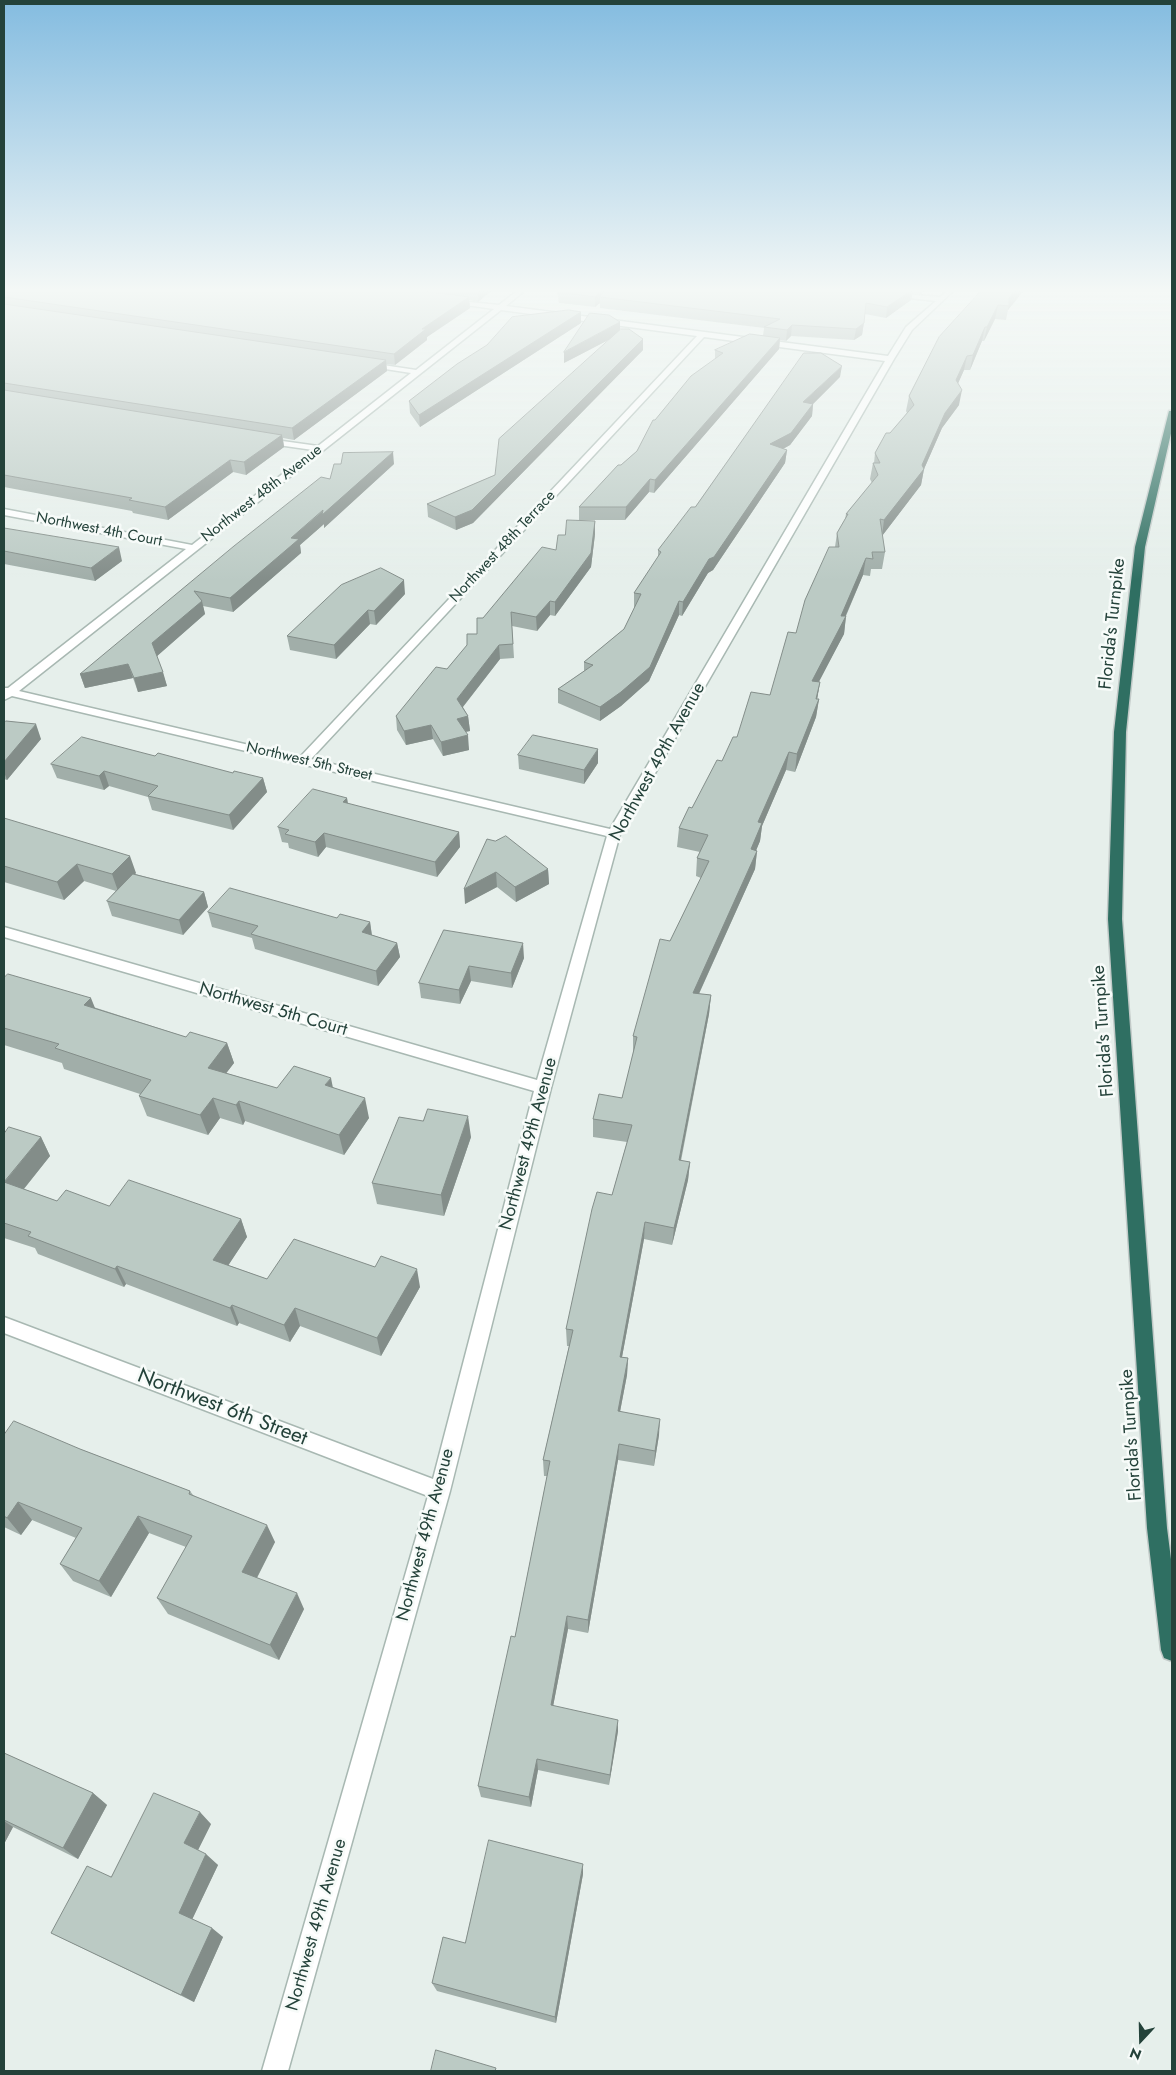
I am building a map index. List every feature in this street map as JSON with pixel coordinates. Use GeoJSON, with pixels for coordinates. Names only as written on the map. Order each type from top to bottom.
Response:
{"type":"FeatureCollection","features":[{"type":"Feature","properties":{"kind":"highway","name":"Florida's Turnpike"},"geometry":{"type":"LineString","coordinates":[[1172,413],[1140,547],[1120,732],[1115,919],[1157,1528],[1172,1650]]}},
{"type":"Feature","properties":{"kind":"street","name":"Northwest 48th Avenue"},"geometry":{"type":"LineString","coordinates":[[6,693],[397,388]]}},
{"type":"Feature","properties":{"kind":"street","name":"Northwest 48th Terrace"},"geometry":{"type":"LineString","coordinates":[[303,761],[652,388]]}},
{"type":"Feature","properties":{"kind":"street","name":"Northwest 49th Avenue"},"geometry":{"type":"LineString","coordinates":[[275,2071],[440,1491],[543,1088],[614,834],[873,388]]}},
{"type":"Feature","properties":{"kind":"street"},"geometry":{"type":"LineString","coordinates":[[255,439],[319,449]]}},
{"type":"Feature","properties":{"kind":"street","name":"Northwest 4th Court"},"geometry":{"type":"LineString","coordinates":[[4,512],[194,548]]}},
{"type":"Feature","properties":{"kind":"street","name":"Northwest 5th Street"},"geometry":{"type":"LineString","coordinates":[[6,693],[614,834]]}},
{"type":"Feature","properties":{"kind":"street","name":"Northwest 5th Court"},"geometry":{"type":"LineString","coordinates":[[4,932],[543,1088]]}},
{"type":"Feature","properties":{"kind":"street","name":"Northwest 6th Street"},"geometry":{"type":"LineString","coordinates":[[4,1324],[440,1491]]}},
{"type":"Feature","properties":{"kind":"building"},"geometry":{"type":"Polygon","coordinates":[[[35,388],[348,388],[292,428],[35,388]]]}},
{"type":"Feature","properties":{"kind":"building"},"geometry":{"type":"Polygon","coordinates":[[[426,388],[462,388],[419,415],[409,401],[426,388]]]}},
{"type":"Feature","properties":{"kind":"building"},"geometry":{"type":"Polygon","coordinates":[[[556,388],[594,388],[472,510],[455,517],[427,504],[495,475],[499,439],[556,388]]]}},
{"type":"Feature","properties":{"kind":"building"},"geometry":{"type":"Polygon","coordinates":[[[681,388],[736,388],[655,480],[650,479],[626,507],[579,507],[618,465],[621,465],[637,451],[653,420],[655,420],[681,388]]]}},
{"type":"Feature","properties":{"kind":"building"},"geometry":{"type":"Polygon","coordinates":[[[779,388],[818,388],[803,402],[813,404],[791,433],[770,444],[787,450],[714,557],[709,559],[683,602],[679,601],[650,667],[600,707],[558,689],[593,665],[584,662],[624,629],[641,594],[634,593],[661,552],[658,550],[691,507],[695,507],[779,388]]]}},
{"type":"Feature","properties":{"kind":"building"},"geometry":{"type":"Polygon","coordinates":[[[913,388],[961,388],[962,390],[945,413],[922,465],[924,469],[884,520],[880,519],[885,552],[872,552],[873,559],[866,558],[841,616],[846,616],[812,681],[820,682],[816,699],[819,699],[797,754],[789,752],[758,822],[762,823],[751,849],[757,851],[693,993],[711,995],[679,1160],[690,1162],[674,1228],[645,1222],[620,1357],[628,1358],[618,1411],[660,1419],[655,1451],[619,1444],[588,1620],[567,1616],[551,1705],[618,1720],[610,1775],[537,1759],[529,1797],[478,1786],[511,1636],[515,1637],[550,1461],[543,1460],[573,1330],[566,1329],[592,1209],[597,1192],[612,1195],[632,1125],[593,1119],[599,1094],[622,1098],[637,1037],[633,1036],[660,939],[670,941],[709,861],[697,858],[708,835],[679,828],[689,807],[692,808],[717,760],[722,761],[733,737],[737,737],[751,692],[770,695],[788,632],[796,633],[805,600],[829,547],[839,547],[837,533],[848,514],[846,514],[878,475],[873,463],[880,463],[875,453],[886,433],[890,433],[914,405],[909,396],[913,388]]]}},
{"type":"Feature","properties":{"kind":"building"},"geometry":{"type":"Polygon","coordinates":[[[4,390],[282,435],[244,462],[230,460],[165,507],[129,500],[132,498],[4,475],[4,390]]]}},
{"type":"Feature","properties":{"kind":"building"},"geometry":{"type":"Polygon","coordinates":[[[393,452],[322,515],[323,510],[291,538],[299,539],[230,598],[194,591],[202,601],[152,643],[163,672],[134,678],[128,664],[80,674],[234,546],[321,477],[330,479],[334,464],[341,464],[343,453],[393,452]]]}},
{"type":"Feature","properties":{"kind":"building"},"geometry":{"type":"Polygon","coordinates":[[[567,520],[595,521],[591,553],[555,602],[550,601],[536,617],[511,612],[513,644],[499,645],[457,699],[468,716],[457,719],[468,735],[441,742],[431,725],[404,731],[396,716],[436,667],[447,669],[467,645],[467,634],[477,634],[477,618],[483,618],[542,547],[556,550],[558,535],[565,535],[567,520]]]}},
{"type":"Feature","properties":{"kind":"building"},"geometry":{"type":"Polygon","coordinates":[[[4,528],[119,547],[91,568],[4,551],[4,528]]]}},
{"type":"Feature","properties":{"kind":"building"},"geometry":{"type":"Polygon","coordinates":[[[381,568],[404,580],[374,611],[368,610],[334,645],[287,636],[341,585],[381,568]]]}},
{"type":"Feature","properties":{"kind":"building"},"geometry":{"type":"Polygon","coordinates":[[[6,721],[36,724],[4,762],[4,723],[6,721]]]}},
{"type":"Feature","properties":{"kind":"building"},"geometry":{"type":"Polygon","coordinates":[[[533,735],[598,749],[584,770],[518,755],[533,735]]]}},
{"type":"Feature","properties":{"kind":"building"},"geometry":{"type":"Polygon","coordinates":[[[82,737],[155,756],[158,753],[233,773],[234,771],[263,778],[229,815],[148,796],[158,786],[104,771],[99,776],[51,764],[82,737]]]}},
{"type":"Feature","properties":{"kind":"building"},"geometry":{"type":"Polygon","coordinates":[[[313,789],[347,798],[343,802],[459,832],[435,862],[324,833],[315,842],[285,834],[289,830],[278,827],[313,789]]]}},
{"type":"Feature","properties":{"kind":"building"},"geometry":{"type":"Polygon","coordinates":[[[4,818],[130,856],[112,874],[77,864],[57,882],[4,866],[4,818]]]}},
{"type":"Feature","properties":{"kind":"building"},"geometry":{"type":"Polygon","coordinates":[[[506,836],[548,869],[515,887],[496,872],[464,889],[487,839],[495,841],[506,836]]]}},
{"type":"Feature","properties":{"kind":"building"},"geometry":{"type":"Polygon","coordinates":[[[133,874],[204,892],[179,920],[107,901],[133,874]]]}},
{"type":"Feature","properties":{"kind":"building"},"geometry":{"type":"Polygon","coordinates":[[[230,888],[337,918],[340,914],[370,922],[362,932],[397,943],[376,971],[251,934],[258,926],[208,912],[230,888]]]}},
{"type":"Feature","properties":{"kind":"building"},"geometry":{"type":"Polygon","coordinates":[[[444,930],[523,943],[511,973],[469,966],[459,990],[419,983],[444,930]]]}},
{"type":"Feature","properties":{"kind":"building"},"geometry":{"type":"Polygon","coordinates":[[[8,974],[91,998],[84,1005],[186,1037],[190,1032],[227,1043],[208,1068],[277,1088],[294,1066],[331,1078],[325,1085],[365,1098],[339,1135],[239,1101],[236,1105],[213,1098],[200,1115],[139,1096],[151,1080],[55,1048],[59,1044],[4,1028],[4,978],[8,974]]]}},
{"type":"Feature","properties":{"kind":"building"},"geometry":{"type":"Polygon","coordinates":[[[428,1109],[468,1116],[441,1195],[372,1183],[399,1117],[423,1121],[428,1109]]]}},
{"type":"Feature","properties":{"kind":"building"},"geometry":{"type":"Polygon","coordinates":[[[9,1127],[41,1137],[4,1182],[4,1134],[9,1127]]]}},
{"type":"Feature","properties":{"kind":"building"},"geometry":{"type":"Polygon","coordinates":[[[129,1180],[241,1219],[213,1260],[267,1279],[294,1239],[375,1267],[381,1256],[417,1269],[377,1338],[295,1308],[284,1325],[232,1305],[230,1308],[117,1266],[115,1269],[28,1236],[31,1232],[4,1223],[4,1182],[57,1201],[66,1190],[109,1206],[129,1180]]]}},
{"type":"Feature","properties":{"kind":"building"},"geometry":{"type":"Polygon","coordinates":[[[14,1421],[80,1449],[190,1491],[189,1494],[267,1525],[242,1572],[297,1593],[270,1645],[157,1598],[192,1536],[138,1516],[99,1581],[60,1564],[82,1528],[18,1502],[7,1518],[4,1516],[4,1435],[14,1421]]]}},
{"type":"Feature","properties":{"kind":"building"},"geometry":{"type":"Polygon","coordinates":[[[4,1753],[93,1793],[63,1848],[4,1820],[4,1753]]]}},
{"type":"Feature","properties":{"kind":"building"},"geometry":{"type":"Polygon","coordinates":[[[154,1793],[200,1812],[184,1843],[206,1854],[179,1913],[212,1928],[181,1995],[51,1933],[87,1866],[111,1877],[154,1793]]]}},
{"type":"Feature","properties":{"kind":"building"},"geometry":{"type":"Polygon","coordinates":[[[489,1840],[583,1864],[555,2017],[432,1983],[443,1937],[465,1943],[489,1840]]]}},
{"type":"Feature","properties":{"kind":"building"},"geometry":{"type":"Polygon","coordinates":[[[436,2050],[496,2068],[495,2071],[431,2071],[436,2050]]]}}]}
